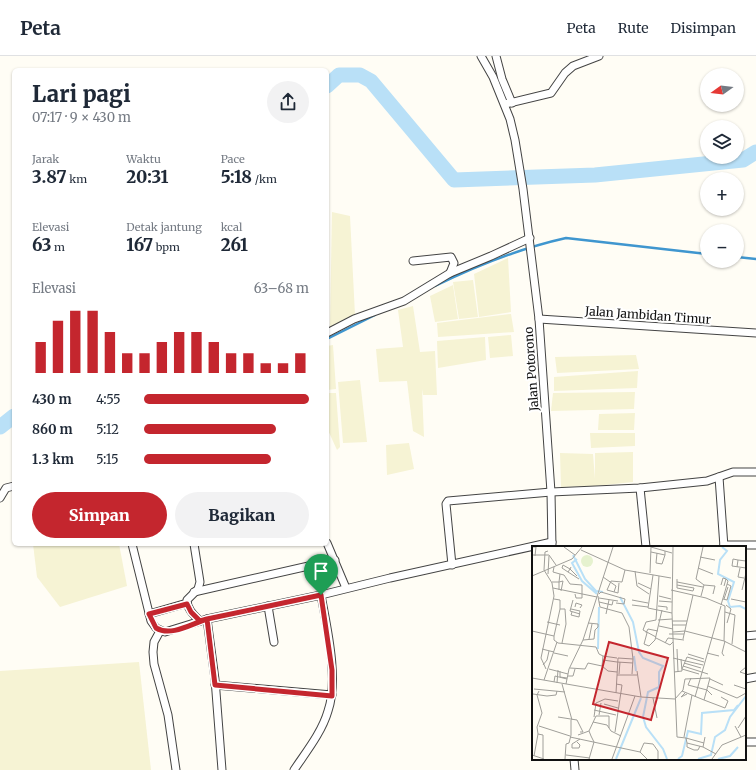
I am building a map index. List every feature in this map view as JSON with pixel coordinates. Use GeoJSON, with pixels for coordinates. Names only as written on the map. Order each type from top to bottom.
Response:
{"type":"FeatureCollection","features":[{"type":"Feature","properties":{"kind":"street"},"geometry":{"type":"LineString","coordinates":[[481,56],[508,103]]}},
{"type":"Feature","properties":{"kind":"street"},"geometry":{"type":"LineString","coordinates":[[496,56],[508,103]]}},
{"type":"Feature","properties":{"kind":"street"},"geometry":{"type":"LineString","coordinates":[[508,103],[551,93],[565,73],[574,66],[600,56]]}},
{"type":"Feature","properties":{"kind":"street","name":"Jalan Potorono"},"geometry":{"type":"LineString","coordinates":[[508,103],[523,189],[538,319],[551,492],[552,545]]}},
{"type":"Feature","properties":{"kind":"street"},"geometry":{"type":"LineString","coordinates":[[329,332],[354,319],[404,301],[450,273],[530,240]]}},
{"type":"Feature","properties":{"kind":"street"},"geometry":{"type":"LineString","coordinates":[[413,261],[451,257],[454,263],[450,273]]}},
{"type":"Feature","properties":{"kind":"street","name":"Jalan Jambidan Timur"},"geometry":{"type":"LineString","coordinates":[[538,319],[756,333]]}},
{"type":"Feature","properties":{"kind":"street"},"geometry":{"type":"LineString","coordinates":[[452,565],[447,501],[551,492],[640,488],[707,481],[733,472],[756,472]]}},
{"type":"Feature","properties":{"kind":"street"},"geometry":{"type":"LineString","coordinates":[[719,477],[724,546],[756,545]]}},
{"type":"Feature","properties":{"kind":"street"},"geometry":{"type":"LineString","coordinates":[[0,498],[6,488],[12,486]]}},
{"type":"Feature","properties":{"kind":"street"},"geometry":{"type":"LineString","coordinates":[[640,488],[646,546]]}},
{"type":"Feature","properties":{"kind":"street"},"geometry":{"type":"LineString","coordinates":[[132,546],[149,614],[156,628],[165,632],[174,631],[204,620],[452,565],[532,549]]}},
{"type":"Feature","properties":{"kind":"street"},"geometry":{"type":"LineString","coordinates":[[194,546],[200,582],[187,600],[187,604],[191,612],[204,620],[215,685],[222,770]]}},
{"type":"Feature","properties":{"kind":"street"},"geometry":{"type":"LineString","coordinates":[[328,546],[346,588]]}},
{"type":"Feature","properties":{"kind":"street"},"geometry":{"type":"LineString","coordinates":[[194,592],[335,560]]}},
{"type":"Feature","properties":{"kind":"street"},"geometry":{"type":"LineString","coordinates":[[294,770],[326,718],[332,696],[332,670],[321,595]]}},
{"type":"Feature","properties":{"kind":"street"},"geometry":{"type":"LineString","coordinates":[[149,614],[187,604]]}},
{"type":"Feature","properties":{"kind":"street"},"geometry":{"type":"LineString","coordinates":[[268,606],[274,642]]}},
{"type":"Feature","properties":{"kind":"street"},"geometry":{"type":"LineString","coordinates":[[160,631],[154,647],[154,664],[168,715],[176,770]]}},
{"type":"Feature","properties":{"kind":"street"},"geometry":{"type":"LineString","coordinates":[[746,636],[756,635]]}},
{"type":"Feature","properties":{"kind":"street"},"geometry":{"type":"LineString","coordinates":[[746,678],[756,677]]}},
{"type":"Feature","properties":{"kind":"street"},"geometry":{"type":"LineString","coordinates":[[215,685],[332,696]]}},
{"type":"Feature","properties":{"kind":"street"},"geometry":{"type":"LineString","coordinates":[[574,760],[575,770]]}},
{"type":"Feature","properties":{"kind":"shaded area"},"geometry":{"type":"Polygon","coordinates":[[[332,212],[350,216],[355,315],[330,328],[332,212]]]}},
{"type":"Feature","properties":{"kind":"shaded area"},"geometry":{"type":"Polygon","coordinates":[[[508,258],[511,312],[479,317],[474,274],[508,258]]]}},
{"type":"Feature","properties":{"kind":"shaded area"},"geometry":{"type":"Polygon","coordinates":[[[473,280],[478,317],[459,319],[453,282],[473,280]]]}},
{"type":"Feature","properties":{"kind":"shaded area"},"geometry":{"type":"Polygon","coordinates":[[[453,285],[458,319],[435,322],[430,296],[453,285]]]}},
{"type":"Feature","properties":{"kind":"shaded area"},"geometry":{"type":"Polygon","coordinates":[[[413,306],[420,352],[435,351],[437,395],[423,395],[422,389],[424,437],[413,431],[407,381],[379,382],[376,349],[403,347],[398,310],[413,306]]]}},
{"type":"Feature","properties":{"kind":"shaded area"},"geometry":{"type":"Polygon","coordinates":[[[511,314],[514,332],[438,337],[437,323],[511,314]]]}},
{"type":"Feature","properties":{"kind":"shaded area"},"geometry":{"type":"Polygon","coordinates":[[[511,335],[513,356],[490,358],[488,337],[511,335]]]}},
{"type":"Feature","properties":{"kind":"shaded area"},"geometry":{"type":"Polygon","coordinates":[[[485,337],[486,360],[438,368],[437,341],[485,337]]]}},
{"type":"Feature","properties":{"kind":"shaded area"},"geometry":{"type":"Polygon","coordinates":[[[333,345],[336,389],[329,390],[329,346],[333,345]]]}},
{"type":"Feature","properties":{"kind":"shaded area"},"geometry":{"type":"Polygon","coordinates":[[[636,355],[639,369],[557,373],[555,357],[636,355]]]}},
{"type":"Feature","properties":{"kind":"shaded area"},"geometry":{"type":"Polygon","coordinates":[[[638,371],[637,388],[554,391],[554,377],[638,371]]]}},
{"type":"Feature","properties":{"kind":"shaded area"},"geometry":{"type":"Polygon","coordinates":[[[360,380],[367,442],[343,443],[338,382],[360,380]]]}},
{"type":"Feature","properties":{"kind":"shaded area"},"geometry":{"type":"Polygon","coordinates":[[[635,392],[634,409],[551,411],[553,393],[635,392]]]}},
{"type":"Feature","properties":{"kind":"shaded area"},"geometry":{"type":"Polygon","coordinates":[[[329,393],[336,393],[340,447],[337,450],[329,432],[329,393]]]}},
{"type":"Feature","properties":{"kind":"shaded area"},"geometry":{"type":"Polygon","coordinates":[[[635,413],[634,430],[598,430],[599,414],[635,413]]]}},
{"type":"Feature","properties":{"kind":"shaded area"},"geometry":{"type":"Polygon","coordinates":[[[590,433],[635,433],[635,446],[591,448],[590,433]]]}},
{"type":"Feature","properties":{"kind":"shaded area"},"geometry":{"type":"Polygon","coordinates":[[[409,443],[414,469],[387,475],[386,445],[409,443]]]}},
{"type":"Feature","properties":{"kind":"shaded area"},"geometry":{"type":"Polygon","coordinates":[[[633,452],[633,482],[595,486],[561,487],[560,453],[593,454],[595,479],[595,453],[633,452]]]}},
{"type":"Feature","properties":{"kind":"shaded area"},"geometry":{"type":"Polygon","coordinates":[[[33,546],[119,546],[127,586],[60,607],[37,577],[33,546]]]}},
{"type":"Feature","properties":{"kind":"shaded area"},"geometry":{"type":"Polygon","coordinates":[[[139,662],[151,770],[0,770],[0,671],[139,662]]]}},
{"type":"Feature","properties":{"kind":"waterway"},"geometry":{"type":"LineString","coordinates":[[329,84],[339,75],[360,75],[371,81],[454,180],[595,175],[743,160],[756,152]]}},
{"type":"Feature","properties":{"kind":"waterway"},"geometry":{"type":"LineString","coordinates":[[435,286],[466,271],[499,258],[566,238],[700,253]]}},
{"type":"Feature","properties":{"kind":"waterway"},"geometry":{"type":"LineString","coordinates":[[744,258],[756,259]]}},
{"type":"Feature","properties":{"kind":"waterway"},"geometry":{"type":"LineString","coordinates":[[329,338],[375,315]]}},
{"type":"Feature","properties":{"kind":"waterway"},"geometry":{"type":"LineString","coordinates":[[0,427],[12,418]]}},
{"type":"Feature","properties":{"kind":"route"},"geometry":{"type":"LineString","coordinates":[[321,595],[207,619],[174,631],[165,632],[156,628],[151,621],[149,614],[187,604],[191,612],[200,621],[207,619],[215,685],[332,696],[332,670],[321,595]]}}]}
